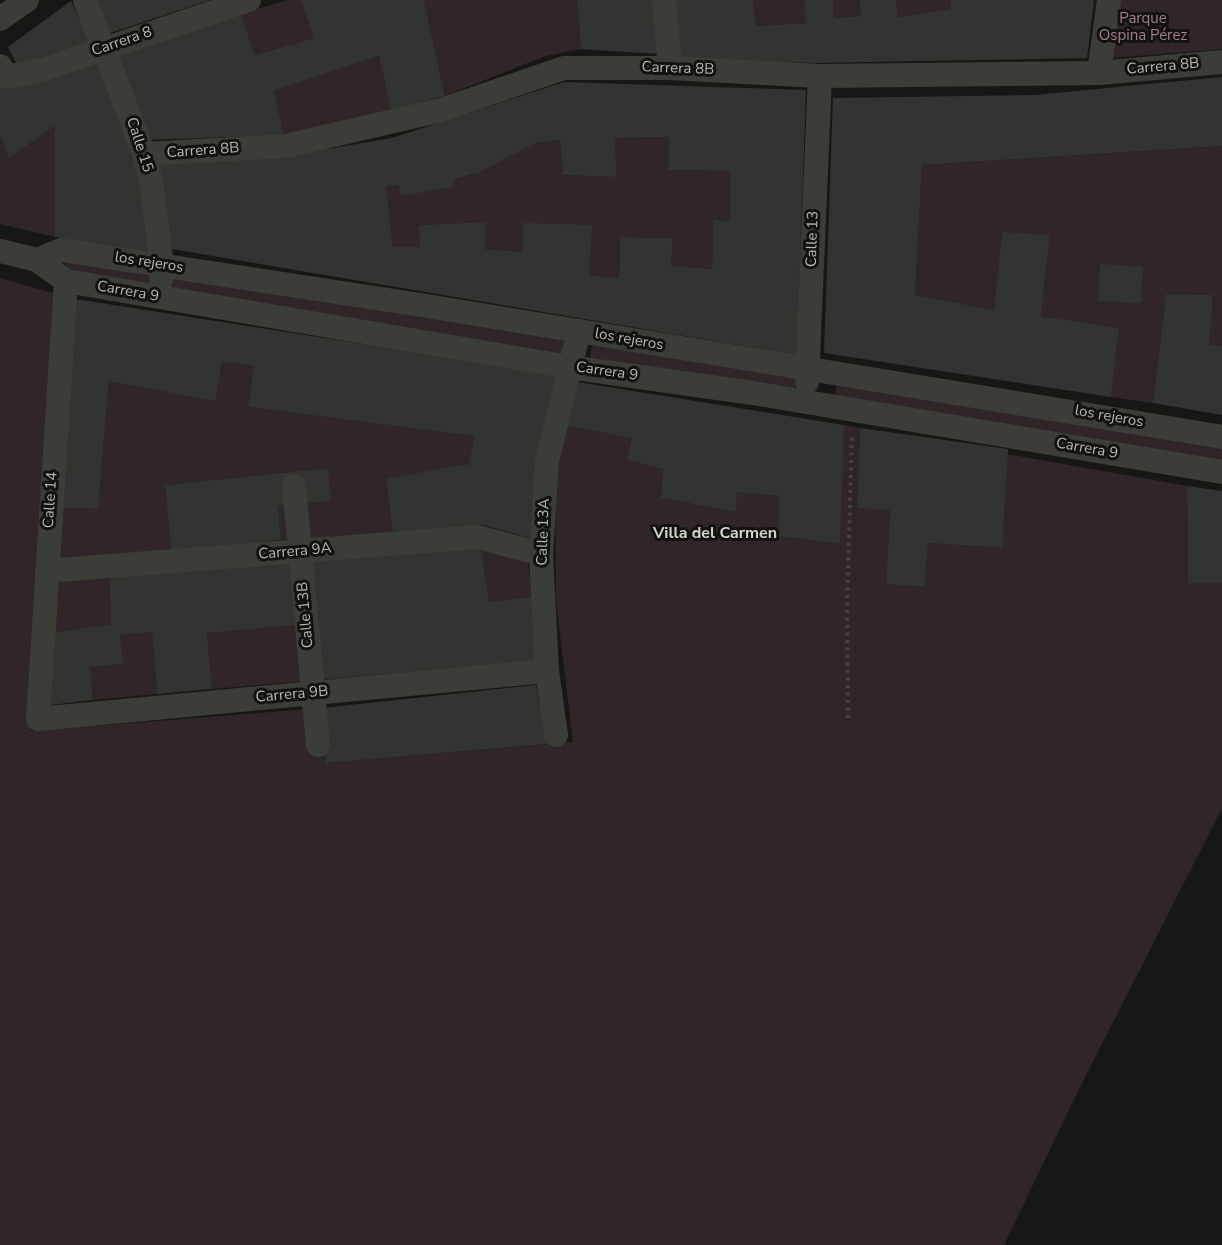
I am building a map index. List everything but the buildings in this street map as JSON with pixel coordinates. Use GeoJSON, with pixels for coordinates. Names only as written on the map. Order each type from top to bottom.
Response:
{"type":"FeatureCollection","features":[{"type":"Feature","properties":{"kind":"street"},"geometry":{"type":"LineString","coordinates":[[0,19],[27,0]]}},
{"type":"Feature","properties":{"kind":"street","name":"Calle 15"},"geometry":{"type":"LineString","coordinates":[[85,0],[105,47],[144,154],[152,187],[162,265],[159,297]]}},
{"type":"Feature","properties":{"kind":"street","name":"Carrera 8"},"geometry":{"type":"LineString","coordinates":[[0,66],[6,76],[42,70],[249,0]]}},
{"type":"Feature","properties":{"kind":"street"},"geometry":{"type":"LineString","coordinates":[[664,0],[670,68]]}},
{"type":"Feature","properties":{"kind":"street"},"geometry":{"type":"LineString","coordinates":[[1099,73],[1109,0]]}},
{"type":"Feature","properties":{"kind":"street","name":"Carrera 8B"},"geometry":{"type":"LineString","coordinates":[[144,154],[286,146],[441,110],[564,68],[670,68],[820,76],[1099,73],[1222,62]]}},
{"type":"Feature","properties":{"kind":"street","name":"Calle 13"},"geometry":{"type":"LineString","coordinates":[[807,402],[820,76]]}},
{"type":"Feature","properties":{"kind":"street","name":"los rejeros"},"geometry":{"type":"LineString","coordinates":[[37,260],[61,250],[162,265],[1222,437]]}},
{"type":"Feature","properties":{"kind":"street","name":"Carrera 9"},"geometry":{"type":"LineString","coordinates":[[0,251],[37,260],[66,281],[568,367],[853,409],[1222,472]]}},
{"type":"Feature","properties":{"kind":"street","name":"Calle 14"},"geometry":{"type":"LineString","coordinates":[[38,718],[66,281]]}},
{"type":"Feature","properties":{"kind":"street","name":"Calle 13A"},"geometry":{"type":"LineString","coordinates":[[556,735],[547,671],[541,554],[547,460],[568,367],[579,331]]}},
{"type":"Feature","properties":{"kind":"street","name":"Calle 13B"},"geometry":{"type":"LineString","coordinates":[[294,486],[318,745]]}},
{"type":"Feature","properties":{"kind":"street","name":"Carrera 9A"},"geometry":{"type":"LineString","coordinates":[[47,572],[478,537],[541,554]]}},
{"type":"Feature","properties":{"kind":"street","name":"Carrera 9B"},"geometry":{"type":"LineString","coordinates":[[38,718],[547,671]]}},
{"type":"Feature","properties":{"kind":"path"},"geometry":{"type":"LineString","coordinates":[[848,718],[847,608],[853,409]]}},
{"type":"Feature","properties":{"kind":"green space"},"geometry":{"type":"Polygon","coordinates":[[[288,0],[301,0],[314,38],[255,55],[241,14],[288,0]]]}},
{"type":"Feature","properties":{"kind":"green space"},"geometry":{"type":"Polygon","coordinates":[[[424,0],[577,0],[581,49],[545,56],[445,96],[424,0]]]}},
{"type":"Feature","properties":{"kind":"green space"},"geometry":{"type":"Polygon","coordinates":[[[753,0],[804,0],[806,23],[756,26],[753,0]]]}},
{"type":"Feature","properties":{"kind":"green space"},"geometry":{"type":"Polygon","coordinates":[[[833,0],[859,0],[861,16],[834,18],[833,0]]]}},
{"type":"Feature","properties":{"kind":"green space"},"geometry":{"type":"Polygon","coordinates":[[[896,0],[951,0],[951,9],[898,17],[896,0]]]}},
{"type":"Feature","properties":{"kind":"green space","name":"Parque Ospina Pérez"},"geometry":{"type":"Polygon","coordinates":[[[1120,0],[1222,0],[1222,49],[1111,58],[1120,0]]]}},
{"type":"Feature","properties":{"kind":"green space"},"geometry":{"type":"Polygon","coordinates":[[[379,56],[391,110],[284,135],[274,91],[379,56]]]}},
{"type":"Feature","properties":{"kind":"green space"},"geometry":{"type":"Polygon","coordinates":[[[55,126],[55,237],[0,224],[0,136],[9,158],[55,126]]]}},
{"type":"Feature","properties":{"kind":"green space"},"geometry":{"type":"Polygon","coordinates":[[[669,137],[668,170],[730,171],[730,221],[713,219],[712,269],[671,266],[673,238],[620,237],[619,278],[589,275],[524,223],[523,252],[485,249],[485,222],[420,225],[420,247],[393,247],[386,187],[399,185],[401,195],[454,187],[454,179],[475,174],[535,143],[560,140],[563,175],[615,177],[615,138],[669,137]]]}},
{"type":"Feature","properties":{"kind":"green space"},"geometry":{"type":"Polygon","coordinates":[[[1222,146],[1222,346],[1209,345],[1213,295],[1166,294],[1153,403],[1111,397],[1119,328],[1041,316],[1050,235],[1002,233],[994,310],[915,295],[922,165],[1222,146]]]}},
{"type":"Feature","properties":{"kind":"green space"},"geometry":{"type":"Polygon","coordinates":[[[66,260],[151,272],[149,289],[65,274],[66,260]]]}},
{"type":"Feature","properties":{"kind":"green space"},"geometry":{"type":"Polygon","coordinates":[[[171,275],[565,338],[561,355],[168,290],[171,275]]]}},
{"type":"Feature","properties":{"kind":"green space"},"geometry":{"type":"Polygon","coordinates":[[[0,278],[56,294],[29,716],[31,731],[322,708],[326,763],[573,742],[556,600],[555,477],[566,426],[632,438],[626,460],[663,469],[661,498],[735,512],[737,492],[779,496],[778,536],[839,544],[844,425],[860,428],[857,507],[890,510],[886,584],[925,587],[928,543],[1001,548],[1007,454],[1187,486],[1188,583],[1222,583],[1222,808],[1078,1091],[1004,1245],[0,1245],[0,278]]]}},
{"type":"Feature","properties":{"kind":"green space"},"geometry":{"type":"Polygon","coordinates":[[[592,345],[796,376],[795,390],[590,359],[592,345]]]}},
{"type":"Feature","properties":{"kind":"green space"},"geometry":{"type":"Polygon","coordinates":[[[222,362],[254,366],[248,407],[474,436],[469,464],[386,478],[393,534],[281,540],[278,506],[331,501],[327,468],[165,485],[171,551],[59,562],[57,508],[98,509],[109,381],[222,362]]]}},
{"type":"Feature","properties":{"kind":"green space"},"geometry":{"type":"Polygon","coordinates":[[[837,384],[1222,449],[1222,463],[835,399],[837,384]]]}},
{"type":"Feature","properties":{"kind":"green space"},"geometry":{"type":"Polygon","coordinates":[[[481,547],[527,559],[533,597],[489,602],[481,547]]]}},
{"type":"Feature","properties":{"kind":"green space"},"geometry":{"type":"Polygon","coordinates":[[[109,575],[111,624],[53,633],[56,583],[109,575]]]}},
{"type":"Feature","properties":{"kind":"green space"},"geometry":{"type":"Polygon","coordinates":[[[311,624],[317,680],[212,689],[207,633],[311,624]]]}},
{"type":"Feature","properties":{"kind":"green space"},"geometry":{"type":"Polygon","coordinates":[[[152,632],[157,694],[93,700],[90,667],[122,664],[120,635],[152,632]]]}},
{"type":"Feature","properties":{"kind":"district","name":"Villa del Carmen"},"geometry":{"type":"Point","coordinates":[715,534]}}]}
